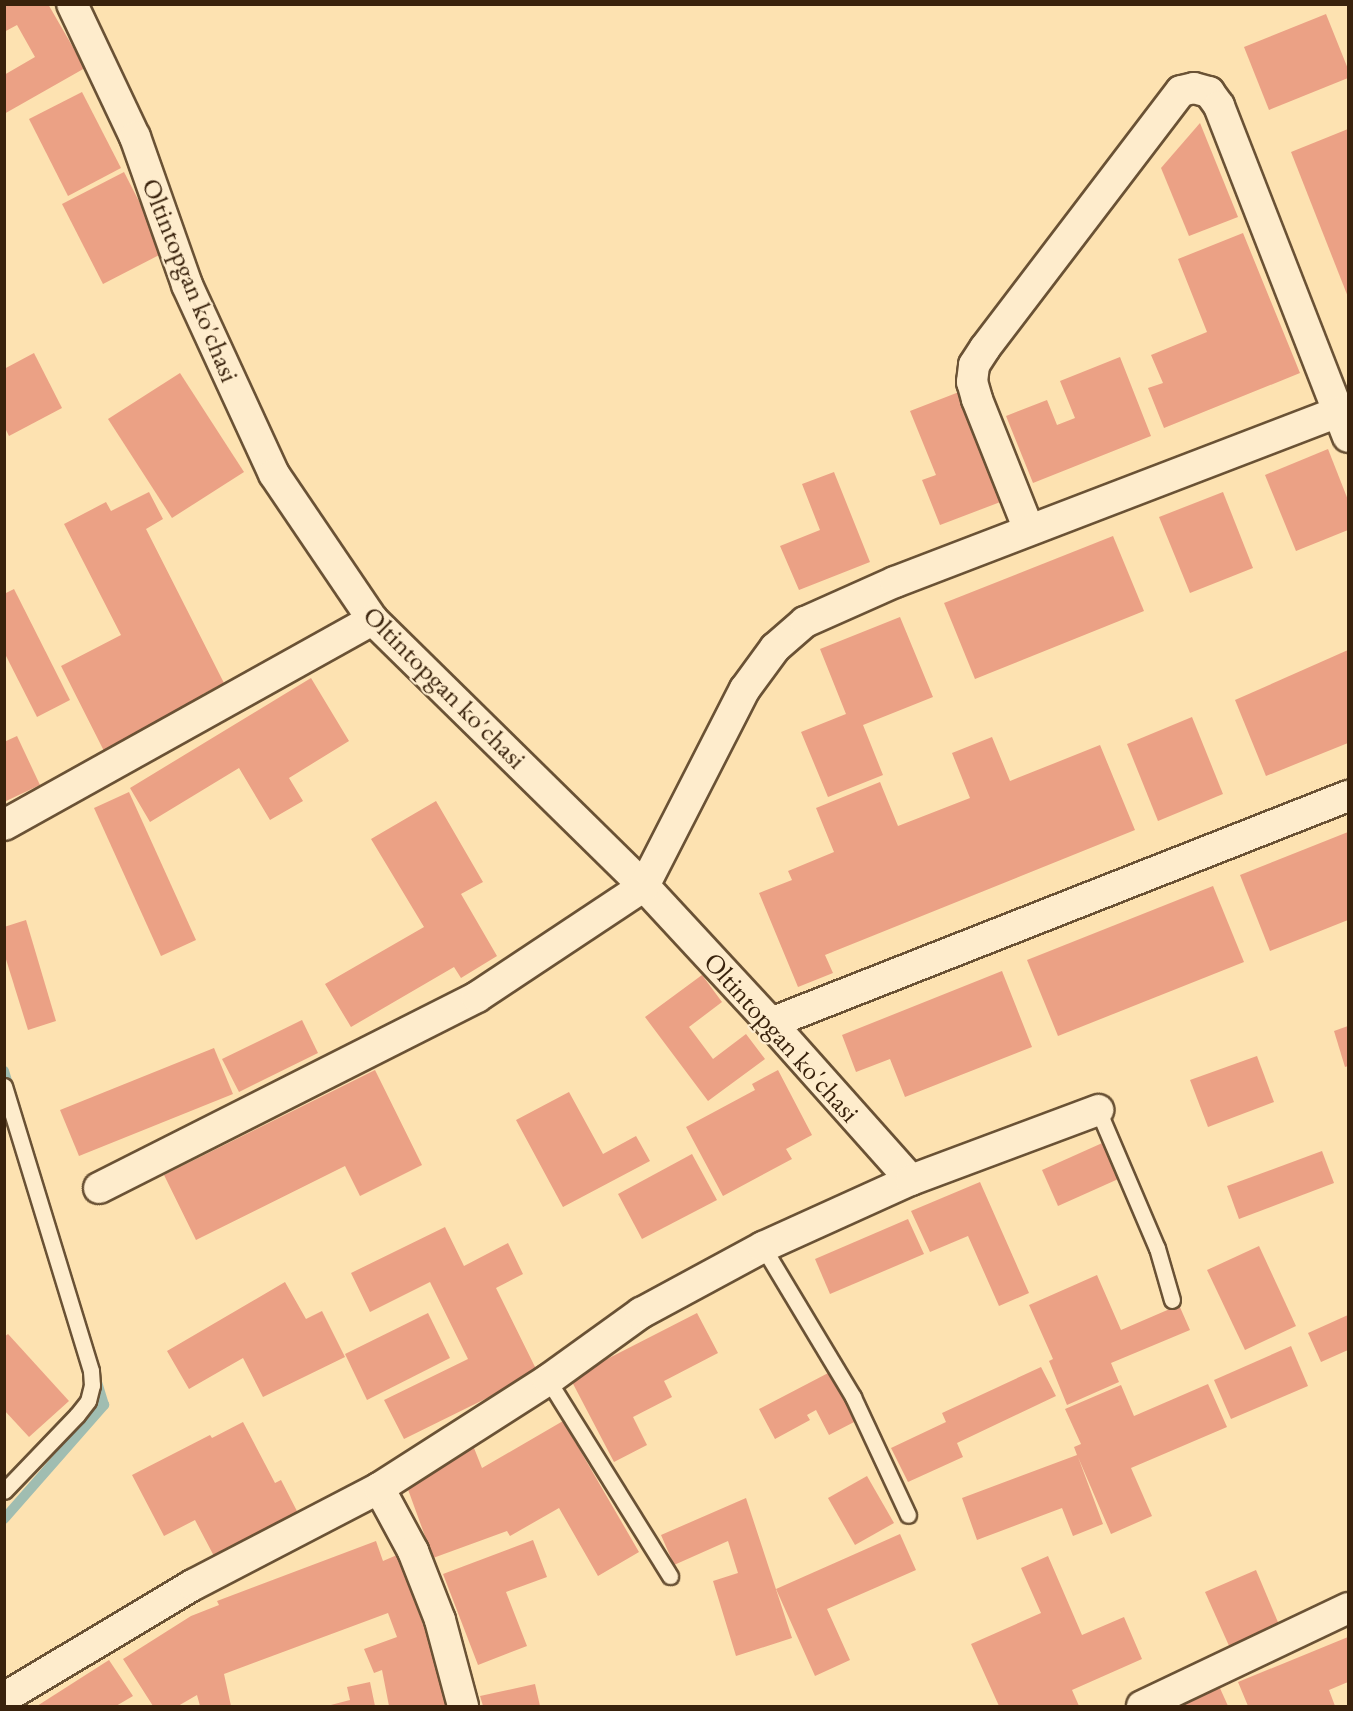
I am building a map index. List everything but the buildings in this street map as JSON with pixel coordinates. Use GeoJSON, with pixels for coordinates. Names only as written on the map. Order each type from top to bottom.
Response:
{"type":"FeatureCollection","features":[{"type":"Feature","properties":{"kind":"street","name":"Oltintopgan ko'chasi"},"geometry":{"type":"LineString","coordinates":[[72,4],[135,137],[186,285],[274,474],[373,620],[644,886],[771,1023],[910,1180]]}},
{"type":"Feature","properties":{"kind":"street"},"geometry":{"type":"LineString","coordinates":[[99,1188],[477,997],[644,886],[745,688],[775,648],[805,622],[895,582],[1029,530],[1343,425],[1219,106],[1209,92],[1194,88],[1181,91],[974,365],[972,382],[977,399],[1029,530]]}},
{"type":"Feature","properties":{"kind":"street"},"geometry":{"type":"LineString","coordinates":[[4,825],[373,620]]}},
{"type":"Feature","properties":{"kind":"street"},"geometry":{"type":"LineString","coordinates":[[771,1023],[1348,796]]}},
{"type":"Feature","properties":{"kind":"street"},"geometry":{"type":"LineString","coordinates":[[4,1698],[193,1585],[379,1488],[548,1380],[641,1313],[763,1247],[910,1180],[1098,1110]]}},
{"type":"Feature","properties":{"kind":"street"},"geometry":{"type":"LineString","coordinates":[[379,1488],[413,1551],[440,1620],[463,1707]]}},
{"type":"Feature","properties":{"kind":"street"},"geometry":{"type":"LineString","coordinates":[[1142,1707],[1348,1608]]}},
{"type":"Feature","properties":{"kind":"lane"},"geometry":{"type":"LineString","coordinates":[[4,1086],[91,1371],[92,1385],[88,1401],[77,1415],[4,1491]]}},
{"type":"Feature","properties":{"kind":"lane"},"geometry":{"type":"LineString","coordinates":[[1098,1110],[1157,1248],[1172,1300]]}},
{"type":"Feature","properties":{"kind":"lane"},"geometry":{"type":"LineString","coordinates":[[763,1247],[853,1397],[908,1515]]}},
{"type":"Feature","properties":{"kind":"lane"},"geometry":{"type":"LineString","coordinates":[[548,1380],[670,1576]]}},
{"type":"Feature","properties":{"kind":"waterway"},"geometry":{"type":"LineString","coordinates":[[4,1071],[10,1091]]}},
{"type":"Feature","properties":{"kind":"waterway"},"geometry":{"type":"LineString","coordinates":[[4,1519],[104,1405],[95,1376]]}}]}
